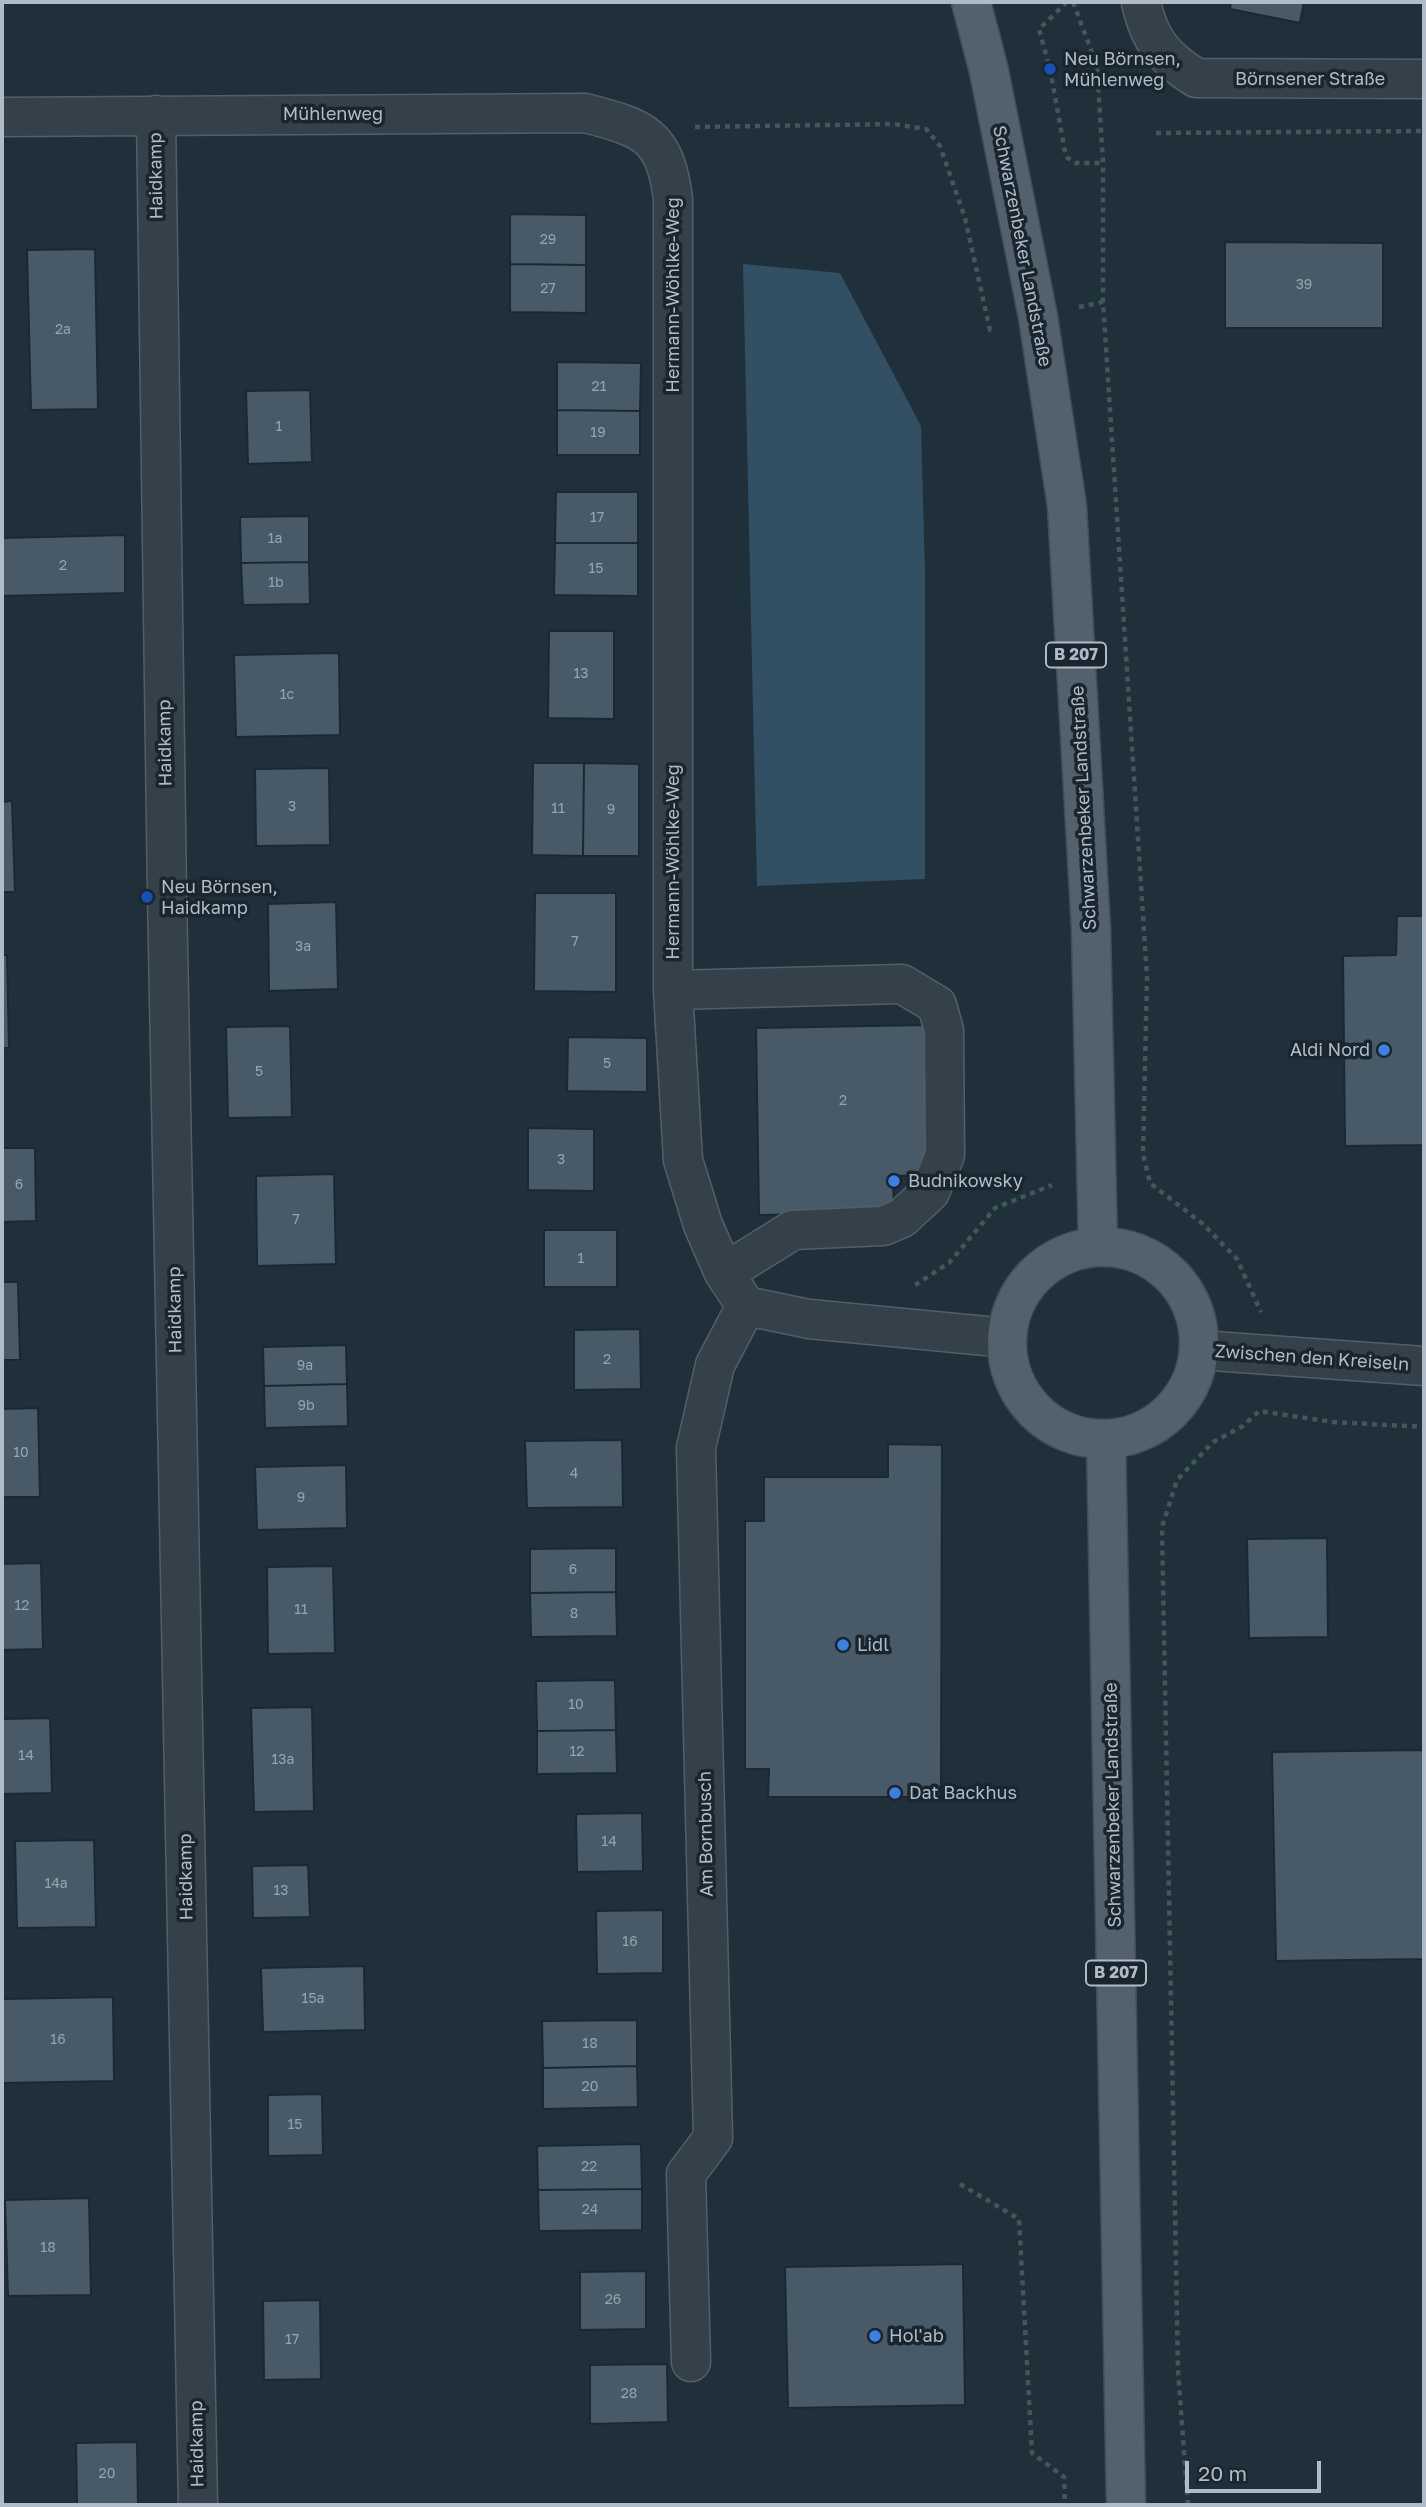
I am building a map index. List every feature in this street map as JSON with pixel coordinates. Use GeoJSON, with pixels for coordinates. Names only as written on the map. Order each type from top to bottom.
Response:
{"type":"FeatureCollection","features":[{"type":"Feature","properties":{"kind":"main road","name":"Schwarzenbeker Landstraße"},"geometry":{"type":"LineString","coordinates":[[971,2],[989,71],[1038,317],[1067,506],[1091,929],[1098,1247]]}},
{"type":"Feature","properties":{"kind":"main road"},"geometry":{"type":"LineString","coordinates":[[1098,1247],[1130,1251],[1150,1260],[1160,1265],[1183,1288],[1196,1318],[1199,1350],[1194,1378],[1180,1402],[1160,1422],[1134,1435],[1107,1440],[1075,1436],[1046,1422],[1024,1399],[1011,1370],[1007,1338],[1012,1310],[1026,1286],[1045,1266],[1070,1252],[1098,1247]]}},
{"type":"Feature","properties":{"kind":"main road","name":"Schwarzenbeker Landstraße"},"geometry":{"type":"LineString","coordinates":[[1107,1440],[1126,2505]]}},
{"type":"Feature","properties":{"kind":"street","name":"Börnsener Straße"},"geometry":{"type":"LineString","coordinates":[[1141,2],[1156,44],[1175,65],[1196,78],[1424,79]]}},
{"type":"Feature","properties":{"kind":"street","name":"Mühlenweg"},"geometry":{"type":"LineString","coordinates":[[2,117],[584,113],[619,122],[642,132],[656,144]]}},
{"type":"Feature","properties":{"kind":"street","name":"Haidkamp"},"geometry":{"type":"LineString","coordinates":[[156,115],[167,908],[198,2505]]}},
{"type":"Feature","properties":{"kind":"street","name":"Hermann-Wöhlke-Weg"},"geometry":{"type":"LineString","coordinates":[[656,144],[670,171],[673,199],[673,990],[684,1160],[703,1225],[724,1273],[746,1307]]}},
{"type":"Feature","properties":{"kind":"street"},"geometry":{"type":"LineString","coordinates":[[673,990],[902,984],[937,1005],[944,1030],[945,1155],[930,1192],[902,1218],[883,1226],[793,1230],[724,1273]]}},
{"type":"Feature","properties":{"kind":"street"},"geometry":{"type":"LineString","coordinates":[[746,1307],[809,1319],[1007,1338]]}},
{"type":"Feature","properties":{"kind":"street","name":"Am Bornbusch"},"geometry":{"type":"LineString","coordinates":[[691,2362],[686,2174],[713,2138],[696,1448],[715,1365],[746,1307]]}},
{"type":"Feature","properties":{"kind":"street","name":"Zwischen den Kreiseln"},"geometry":{"type":"LineString","coordinates":[[1199,1350],[1424,1366]]}},
{"type":"Feature","properties":{"kind":"path"},"geometry":{"type":"LineString","coordinates":[[1067,2],[1039,29],[1050,69],[1066,157],[1076,163],[1103,163]]}},
{"type":"Feature","properties":{"kind":"path"},"geometry":{"type":"LineString","coordinates":[[1073,2],[1097,66],[1103,163],[1103,302],[1147,977],[1143,1154],[1150,1183],[1203,1224],[1237,1259],[1261,1313]]}},
{"type":"Feature","properties":{"kind":"path"},"geometry":{"type":"LineString","coordinates":[[656,144],[693,127],[894,124],[926,129],[940,146],[965,218],[990,330],[1038,317]]}},
{"type":"Feature","properties":{"kind":"path"},"geometry":{"type":"LineString","coordinates":[[1156,133],[1424,131]]}},
{"type":"Feature","properties":{"kind":"path"},"geometry":{"type":"LineString","coordinates":[[914,1285],[949,1264],[995,1208],[1052,1185]]}},
{"type":"Feature","properties":{"kind":"path"},"geometry":{"type":"LineString","coordinates":[[1188,2505],[1178,2371],[1162,1527],[1177,1480],[1213,1442],[1242,1426],[1259,1411],[1333,1422],[1424,1427]]}},
{"type":"Feature","properties":{"kind":"path"},"geometry":{"type":"LineString","coordinates":[[960,2184],[1019,2219],[1032,2453],[1064,2477],[1065,2505]]}},
{"type":"Feature","properties":{"kind":"water"},"geometry":{"type":"Polygon","coordinates":[[[743,264],[840,273],[921,426],[925,574],[925,879],[757,886],[743,264]]]}},
{"type":"Feature","properties":{"kind":"building"},"geometry":{"type":"Polygon","coordinates":[[[1231,2],[1304,2],[1300,23],[1230,9],[1231,2]]]}},
{"type":"Feature","properties":{"kind":"building"},"geometry":{"type":"Polygon","coordinates":[[[510,214],[586,215],[586,265],[510,264],[510,214]]]}},
{"type":"Feature","properties":{"kind":"building"},"geometry":{"type":"Polygon","coordinates":[[[1225,242],[1383,243],[1383,328],[1225,328],[1225,242]]]}},
{"type":"Feature","properties":{"kind":"building"},"geometry":{"type":"Polygon","coordinates":[[[95,249],[98,409],[31,410],[27,250],[95,249]]]}},
{"type":"Feature","properties":{"kind":"building"},"geometry":{"type":"Polygon","coordinates":[[[510,264],[586,265],[586,313],[510,312],[510,264]]]}},
{"type":"Feature","properties":{"kind":"building"},"geometry":{"type":"Polygon","coordinates":[[[557,362],[641,363],[640,411],[557,410],[557,362]]]}},
{"type":"Feature","properties":{"kind":"building"},"geometry":{"type":"Polygon","coordinates":[[[310,390],[312,462],[248,464],[246,391],[310,390]]]}},
{"type":"Feature","properties":{"kind":"building"},"geometry":{"type":"Polygon","coordinates":[[[557,410],[640,411],[640,455],[557,455],[557,410]]]}},
{"type":"Feature","properties":{"kind":"building"},"geometry":{"type":"Polygon","coordinates":[[[556,492],[638,492],[638,543],[555,543],[556,492]]]}},
{"type":"Feature","properties":{"kind":"building"},"geometry":{"type":"Polygon","coordinates":[[[309,516],[309,562],[241,563],[240,517],[309,516]]]}},
{"type":"Feature","properties":{"kind":"building"},"geometry":{"type":"Polygon","coordinates":[[[125,535],[125,593],[2,596],[2,538],[125,535]]]}},
{"type":"Feature","properties":{"kind":"building"},"geometry":{"type":"Polygon","coordinates":[[[555,543],[638,543],[638,596],[554,595],[555,543]]]}},
{"type":"Feature","properties":{"kind":"building"},"geometry":{"type":"Polygon","coordinates":[[[309,562],[310,604],[243,605],[241,563],[309,562]]]}},
{"type":"Feature","properties":{"kind":"building"},"geometry":{"type":"Polygon","coordinates":[[[549,631],[614,631],[614,719],[548,718],[549,631]]]}},
{"type":"Feature","properties":{"kind":"building"},"geometry":{"type":"Polygon","coordinates":[[[339,653],[340,735],[236,737],[234,655],[339,653]]]}},
{"type":"Feature","properties":{"kind":"building"},"geometry":{"type":"Polygon","coordinates":[[[533,763],[584,763],[583,856],[532,855],[533,763]]]}},
{"type":"Feature","properties":{"kind":"building"},"geometry":{"type":"Polygon","coordinates":[[[584,763],[639,764],[639,856],[583,856],[584,763]]]}},
{"type":"Feature","properties":{"kind":"building"},"geometry":{"type":"Polygon","coordinates":[[[329,768],[330,845],[256,846],[255,769],[329,768]]]}},
{"type":"Feature","properties":{"kind":"building"},"geometry":{"type":"Polygon","coordinates":[[[12,801],[15,892],[2,892],[2,802],[12,801]]]}},
{"type":"Feature","properties":{"kind":"building"},"geometry":{"type":"Polygon","coordinates":[[[535,893],[616,893],[616,992],[534,991],[535,893]]]}},
{"type":"Feature","properties":{"kind":"building"},"geometry":{"type":"Polygon","coordinates":[[[336,902],[338,989],[269,991],[268,904],[336,902]]]}},
{"type":"Feature","properties":{"kind":"building","name":"Aldi Nord"},"geometry":{"type":"Polygon","coordinates":[[[1397,916],[1424,916],[1424,1145],[1345,1146],[1343,956],[1396,955],[1397,916]]]}},
{"type":"Feature","properties":{"kind":"building"},"geometry":{"type":"Polygon","coordinates":[[[2,955],[7,955],[9,1048],[2,1048],[2,955]]]}},
{"type":"Feature","properties":{"kind":"building"},"geometry":{"type":"Polygon","coordinates":[[[928,1025],[930,1175],[893,1176],[894,1213],[759,1215],[756,1028],[928,1025]]]}},
{"type":"Feature","properties":{"kind":"building"},"geometry":{"type":"Polygon","coordinates":[[[290,1026],[292,1117],[228,1118],[226,1027],[290,1026]]]}},
{"type":"Feature","properties":{"kind":"building"},"geometry":{"type":"Polygon","coordinates":[[[568,1037],[647,1038],[647,1092],[567,1091],[568,1037]]]}},
{"type":"Feature","properties":{"kind":"building"},"geometry":{"type":"Polygon","coordinates":[[[528,1128],[594,1129],[594,1191],[528,1190],[528,1128]]]}},
{"type":"Feature","properties":{"kind":"building"},"geometry":{"type":"Polygon","coordinates":[[[2,1148],[35,1148],[36,1221],[2,1222],[2,1148]]]}},
{"type":"Feature","properties":{"kind":"building"},"geometry":{"type":"Polygon","coordinates":[[[334,1174],[336,1264],[257,1266],[256,1176],[334,1174]]]}},
{"type":"Feature","properties":{"kind":"building"},"geometry":{"type":"Polygon","coordinates":[[[544,1230],[617,1230],[617,1287],[544,1287],[544,1230]]]}},
{"type":"Feature","properties":{"kind":"building"},"geometry":{"type":"Polygon","coordinates":[[[2,1282],[18,1282],[20,1360],[2,1360],[2,1282]]]}},
{"type":"Feature","properties":{"kind":"building"},"geometry":{"type":"Polygon","coordinates":[[[640,1329],[641,1389],[574,1390],[574,1330],[640,1329]]]}},
{"type":"Feature","properties":{"kind":"building"},"geometry":{"type":"Polygon","coordinates":[[[346,1345],[347,1384],[264,1386],[263,1347],[346,1345]]]}},
{"type":"Feature","properties":{"kind":"building"},"geometry":{"type":"Polygon","coordinates":[[[347,1384],[348,1426],[265,1428],[264,1386],[347,1384]]]}},
{"type":"Feature","properties":{"kind":"building"},"geometry":{"type":"Polygon","coordinates":[[[38,1408],[40,1497],[2,1497],[2,1409],[38,1408]]]}},
{"type":"Feature","properties":{"kind":"building"},"geometry":{"type":"Polygon","coordinates":[[[622,1440],[623,1507],[527,1508],[525,1441],[622,1440]]]}},
{"type":"Feature","properties":{"kind":"building","name":"Lidl"},"geometry":{"type":"Polygon","coordinates":[[[888,1444],[942,1445],[941,1797],[768,1797],[769,1769],[745,1769],[745,1521],[764,1521],[764,1477],[888,1477],[888,1444]]]}},
{"type":"Feature","properties":{"kind":"building"},"geometry":{"type":"Polygon","coordinates":[[[346,1465],[347,1528],[257,1530],[255,1467],[346,1465]]]}},
{"type":"Feature","properties":{"kind":"building"},"geometry":{"type":"Polygon","coordinates":[[[1327,1538],[1328,1637],[1249,1638],[1247,1539],[1327,1538]]]}},
{"type":"Feature","properties":{"kind":"building"},"geometry":{"type":"Polygon","coordinates":[[[616,1548],[616,1592],[530,1593],[530,1549],[616,1548]]]}},
{"type":"Feature","properties":{"kind":"building"},"geometry":{"type":"Polygon","coordinates":[[[41,1563],[43,1649],[2,1650],[2,1564],[41,1563]]]}},
{"type":"Feature","properties":{"kind":"building"},"geometry":{"type":"Polygon","coordinates":[[[333,1566],[335,1653],[268,1654],[267,1567],[333,1566]]]}},
{"type":"Feature","properties":{"kind":"building"},"geometry":{"type":"Polygon","coordinates":[[[616,1592],[617,1636],[531,1637],[530,1593],[616,1592]]]}},
{"type":"Feature","properties":{"kind":"building"},"geometry":{"type":"Polygon","coordinates":[[[615,1680],[616,1730],[537,1731],[536,1681],[615,1680]]]}},
{"type":"Feature","properties":{"kind":"building"},"geometry":{"type":"Polygon","coordinates":[[[312,1707],[314,1811],[254,1812],[251,1708],[312,1707]]]}},
{"type":"Feature","properties":{"kind":"building"},"geometry":{"type":"Polygon","coordinates":[[[50,1718],[52,1793],[2,1794],[2,1719],[50,1718]]]}},
{"type":"Feature","properties":{"kind":"building"},"geometry":{"type":"Polygon","coordinates":[[[616,1730],[617,1773],[537,1774],[537,1731],[616,1730]]]}},
{"type":"Feature","properties":{"kind":"building"},"geometry":{"type":"Polygon","coordinates":[[[1424,1750],[1424,1959],[1276,1961],[1272,1752],[1424,1750]]]}},
{"type":"Feature","properties":{"kind":"building"},"geometry":{"type":"Polygon","coordinates":[[[642,1813],[643,1871],[577,1872],[576,1814],[642,1813]]]}},
{"type":"Feature","properties":{"kind":"building"},"geometry":{"type":"Polygon","coordinates":[[[94,1840],[96,1927],[17,1928],[15,1841],[94,1840]]]}},
{"type":"Feature","properties":{"kind":"building"},"geometry":{"type":"Polygon","coordinates":[[[308,1865],[310,1917],[253,1918],[252,1866],[308,1865]]]}},
{"type":"Feature","properties":{"kind":"building"},"geometry":{"type":"Polygon","coordinates":[[[663,1910],[663,1973],[597,1974],[596,1911],[663,1910]]]}},
{"type":"Feature","properties":{"kind":"building"},"geometry":{"type":"Polygon","coordinates":[[[364,1966],[365,2030],[263,2032],[261,1968],[364,1966]]]}},
{"type":"Feature","properties":{"kind":"building"},"geometry":{"type":"Polygon","coordinates":[[[113,1997],[114,2081],[2,2083],[2,1999],[113,1997]]]}},
{"type":"Feature","properties":{"kind":"building"},"geometry":{"type":"Polygon","coordinates":[[[637,2020],[637,2066],[543,2068],[542,2021],[637,2020]]]}},
{"type":"Feature","properties":{"kind":"building"},"geometry":{"type":"Polygon","coordinates":[[[637,2066],[638,2107],[543,2109],[543,2068],[637,2066]]]}},
{"type":"Feature","properties":{"kind":"building"},"geometry":{"type":"Polygon","coordinates":[[[322,2094],[323,2155],[268,2156],[268,2095],[322,2094]]]}},
{"type":"Feature","properties":{"kind":"building"},"geometry":{"type":"Polygon","coordinates":[[[641,2144],[642,2189],[538,2190],[537,2146],[641,2144]]]}},
{"type":"Feature","properties":{"kind":"building"},"geometry":{"type":"Polygon","coordinates":[[[642,2189],[642,2230],[539,2231],[538,2190],[642,2189]]]}},
{"type":"Feature","properties":{"kind":"building"},"geometry":{"type":"Polygon","coordinates":[[[89,2198],[91,2295],[8,2296],[5,2200],[89,2198]]]}},
{"type":"Feature","properties":{"kind":"building","name":"Hol'ab"},"geometry":{"type":"Polygon","coordinates":[[[963,2264],[965,2405],[788,2408],[785,2267],[963,2264]]]}},
{"type":"Feature","properties":{"kind":"building"},"geometry":{"type":"Polygon","coordinates":[[[646,2271],[646,2329],[580,2330],[580,2272],[646,2271]]]}},
{"type":"Feature","properties":{"kind":"building"},"geometry":{"type":"Polygon","coordinates":[[[320,2300],[321,2379],[264,2380],[263,2301],[320,2300]]]}},
{"type":"Feature","properties":{"kind":"building"},"geometry":{"type":"Polygon","coordinates":[[[667,2364],[668,2422],[590,2424],[590,2365],[667,2364]]]}},
{"type":"Feature","properties":{"kind":"building"},"geometry":{"type":"Polygon","coordinates":[[[137,2442],[138,2505],[77,2505],[76,2443],[137,2442]]]}},
{"type":"Feature","properties":{"kind":"place","name":"Neu Börnsen, Mühlenweg"},"geometry":{"type":"Point","coordinates":[1050,69]}},
{"type":"Feature","properties":{"kind":"place","name":"Neu Börnsen, Haidkamp"},"geometry":{"type":"Point","coordinates":[147,897]}},
{"type":"Feature","properties":{"kind":"place","name":"Aldi Nord"},"geometry":{"type":"Point","coordinates":[1384,1050]}},
{"type":"Feature","properties":{"kind":"place","name":"Budnikowsky"},"geometry":{"type":"Point","coordinates":[894,1181]}},
{"type":"Feature","properties":{"kind":"place","name":"Lidl"},"geometry":{"type":"Point","coordinates":[843,1645]}},
{"type":"Feature","properties":{"kind":"place","name":"Dat Backhus"},"geometry":{"type":"Point","coordinates":[895,1793]}},
{"type":"Feature","properties":{"kind":"place","name":"Hol'ab"},"geometry":{"type":"Point","coordinates":[875,2336]}}]}
